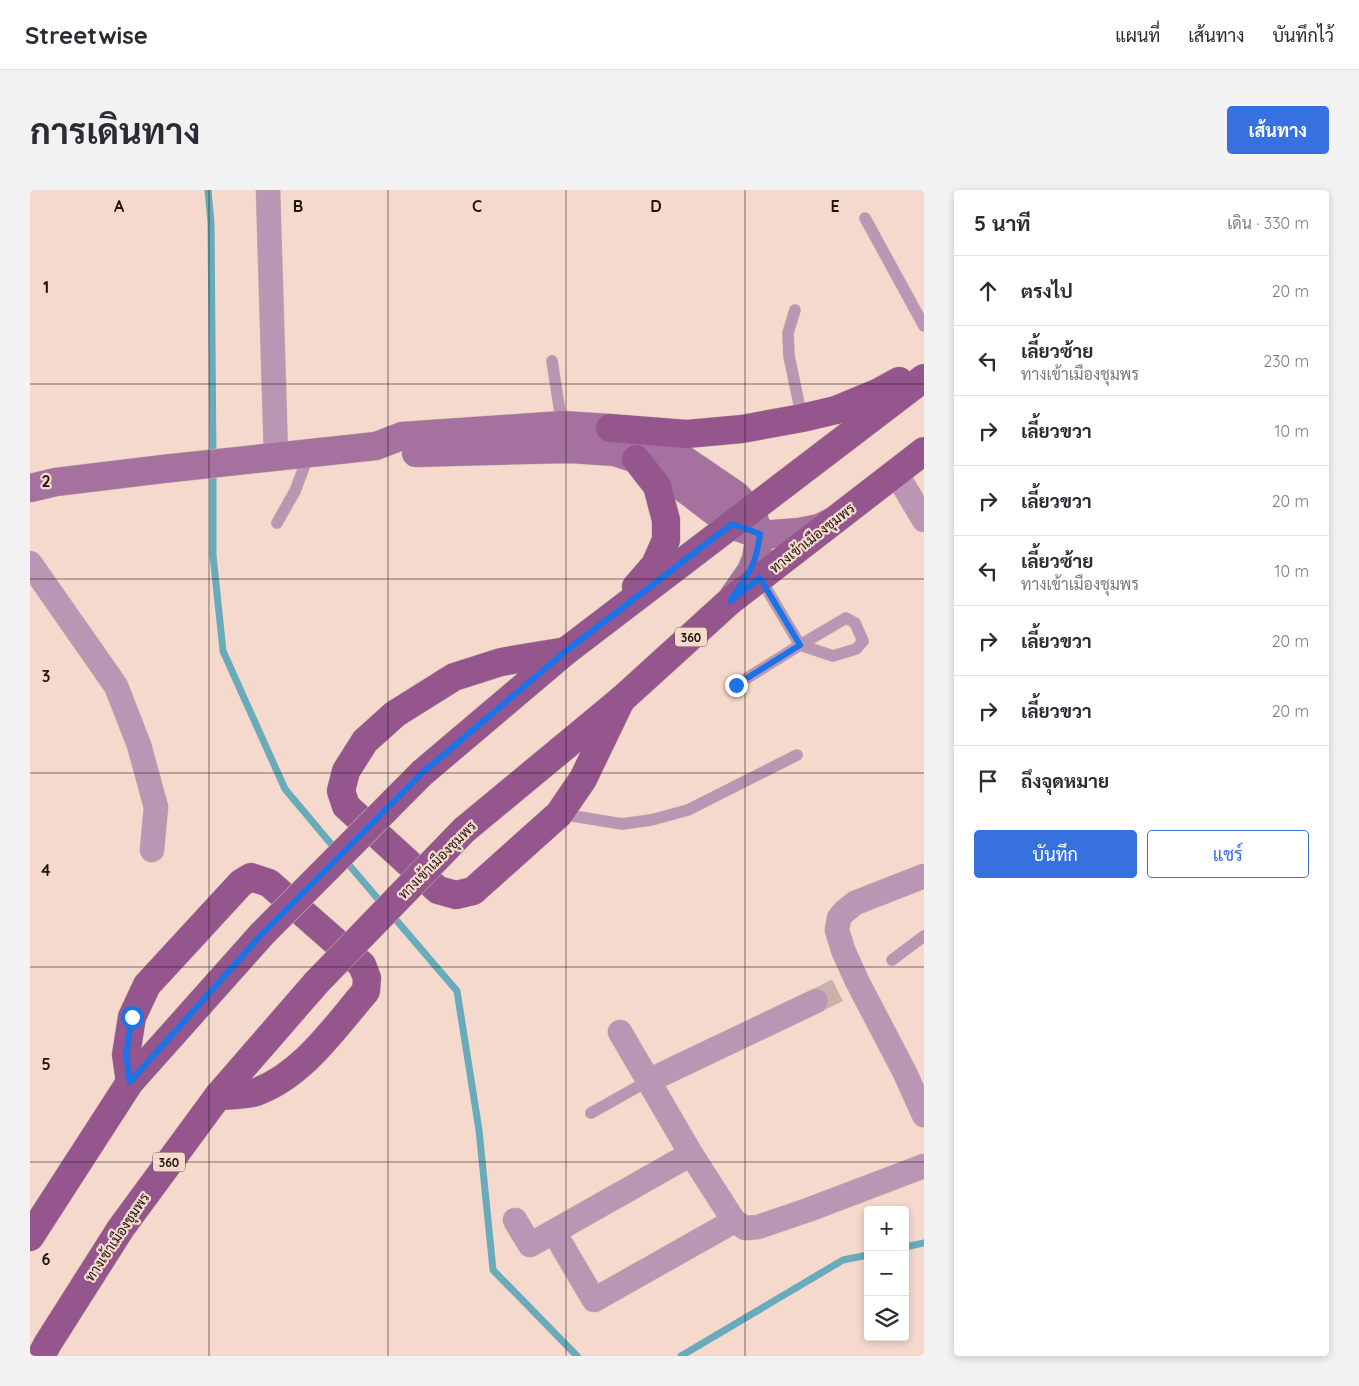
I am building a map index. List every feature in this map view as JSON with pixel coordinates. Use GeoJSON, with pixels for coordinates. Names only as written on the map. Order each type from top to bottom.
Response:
{"type":"FeatureCollection","features":[{"type":"Feature","properties":{"kind":"main road"},"geometry":{"type":"LineString","coordinates":[[610,428],[687,434],[742,429],[802,418],[836,410],[877,393],[924,367]]}},
{"type":"Feature","properties":{"kind":"main road"},"geometry":{"type":"LineString","coordinates":[[30,1237],[130,1082],[262,934],[422,773],[566,651],[613,615],[748,523],[924,378]]}},
{"type":"Feature","properties":{"kind":"main road","name":"ทางเข้าเมืองชุมพร"},"geometry":{"type":"LineString","coordinates":[[41,1356],[121,1228],[218,1096],[316,983],[464,830],[621,700],[730,601],[924,451]]}},
{"type":"Feature","properties":{"kind":"main road"},"geometry":{"type":"LineString","coordinates":[[613,615],[655,565],[666,540],[666,520],[657,486],[636,459]]}},
{"type":"Feature","properties":{"kind":"main road"},"geometry":{"type":"LineString","coordinates":[[566,651],[502,662],[454,677],[395,714],[365,741],[346,771],[341,791],[346,806],[438,890],[456,895],[473,891],[559,814],[583,779],[621,700]]}},
{"type":"Feature","properties":{"kind":"main road"},"geometry":{"type":"LineString","coordinates":[[130,1082],[126,1055],[132,1017],[147,985],[241,883],[251,877],[269,883],[362,965],[367,978],[366,991],[307,1060],[274,1084],[254,1093],[218,1096]]}},
{"type":"Feature","properties":{"kind":"street"},"geometry":{"type":"LineString","coordinates":[[268,190],[276,456]]}},
{"type":"Feature","properties":{"kind":"street"},"geometry":{"type":"LineString","coordinates":[[30,488],[56,482],[236,460],[376,446],[402,436],[562,425],[610,428],[630,433],[670,450],[736,495],[748,523],[756,559],[751,571],[730,601]]}},
{"type":"Feature","properties":{"kind":"street"},"geometry":{"type":"LineString","coordinates":[[376,446],[401,453],[570,449],[614,452],[660,470],[748,523],[799,532],[819,528],[835,520]]}},
{"type":"Feature","properties":{"kind":"street"},"geometry":{"type":"LineString","coordinates":[[896,473],[924,520]]}},
{"type":"Feature","properties":{"kind":"street"},"geometry":{"type":"LineString","coordinates":[[30,563],[116,686],[139,745],[156,807],[152,850]]}},
{"type":"Feature","properties":{"kind":"street"},"geometry":{"type":"LineString","coordinates":[[924,876],[855,904],[839,918],[837,930],[850,984],[905,1072],[924,1115]]}},
{"type":"Feature","properties":{"kind":"street"},"geometry":{"type":"LineString","coordinates":[[648,1081],[816,1001]]}},
{"type":"Feature","properties":{"kind":"street"},"geometry":{"type":"LineString","coordinates":[[620,1032],[691,1154],[734,1221],[745,1228],[758,1227],[808,1210],[924,1166]]}},
{"type":"Feature","properties":{"kind":"street"},"geometry":{"type":"LineString","coordinates":[[515,1220],[530,1245],[691,1154]]}},
{"type":"Feature","properties":{"kind":"street"},"geometry":{"type":"LineString","coordinates":[[554,1232],[594,1300],[734,1221]]}},
{"type":"Feature","properties":{"kind":"lane"},"geometry":{"type":"LineString","coordinates":[[865,218],[924,326]]}},
{"type":"Feature","properties":{"kind":"lane"},"geometry":{"type":"LineString","coordinates":[[795,310],[788,333],[789,356],[802,418]]}},
{"type":"Feature","properties":{"kind":"lane"},"geometry":{"type":"LineString","coordinates":[[552,361],[562,425]]}},
{"type":"Feature","properties":{"kind":"lane"},"geometry":{"type":"LineString","coordinates":[[277,523],[295,491],[309,453]]}},
{"type":"Feature","properties":{"kind":"lane"},"geometry":{"type":"LineString","coordinates":[[736,685],[800,645],[846,618],[855,623],[863,640],[856,649],[833,656],[800,645],[760,578]]}},
{"type":"Feature","properties":{"kind":"lane"},"geometry":{"type":"LineString","coordinates":[[559,814],[622,824],[652,820],[688,810],[796,755]]}},
{"type":"Feature","properties":{"kind":"lane"},"geometry":{"type":"LineString","coordinates":[[892,960],[924,936]]}},
{"type":"Feature","properties":{"kind":"lane"},"geometry":{"type":"LineString","coordinates":[[591,1113],[648,1081]]}},
{"type":"Feature","properties":{"kind":"waterway"},"geometry":{"type":"LineString","coordinates":[[208,190],[211,223],[213,459]]}},
{"type":"Feature","properties":{"kind":"waterway"},"geometry":{"type":"LineString","coordinates":[[213,469],[213,555],[223,651],[285,789],[337,851]]}},
{"type":"Feature","properties":{"kind":"waterway"},"geometry":{"type":"LineString","coordinates":[[344,859],[384,906]]}},
{"type":"Feature","properties":{"kind":"waterway"},"geometry":{"type":"LineString","coordinates":[[391,914],[457,991],[479,1130],[493,1270],[577,1356]]}},
{"type":"Feature","properties":{"kind":"waterway"},"geometry":{"type":"LineString","coordinates":[[909,1246],[924,1243]]}},
{"type":"Feature","properties":{"kind":"waterway"},"geometry":{"type":"LineString","coordinates":[[681,1356],[843,1260],[864,1256]]}},
{"type":"Feature","properties":{"kind":"tunnel"},"geometry":{"type":"LineString","coordinates":[[816,1001],[844,987]]}},
{"type":"Feature","properties":{"kind":"route"},"geometry":{"type":"LineString","coordinates":[[132,1017],[126,1055],[130,1082],[262,934],[422,773],[566,651],[732,524],[760,534],[756,559],[751,571],[730,601],[760,578],[800,645],[736,685]]}}]}
